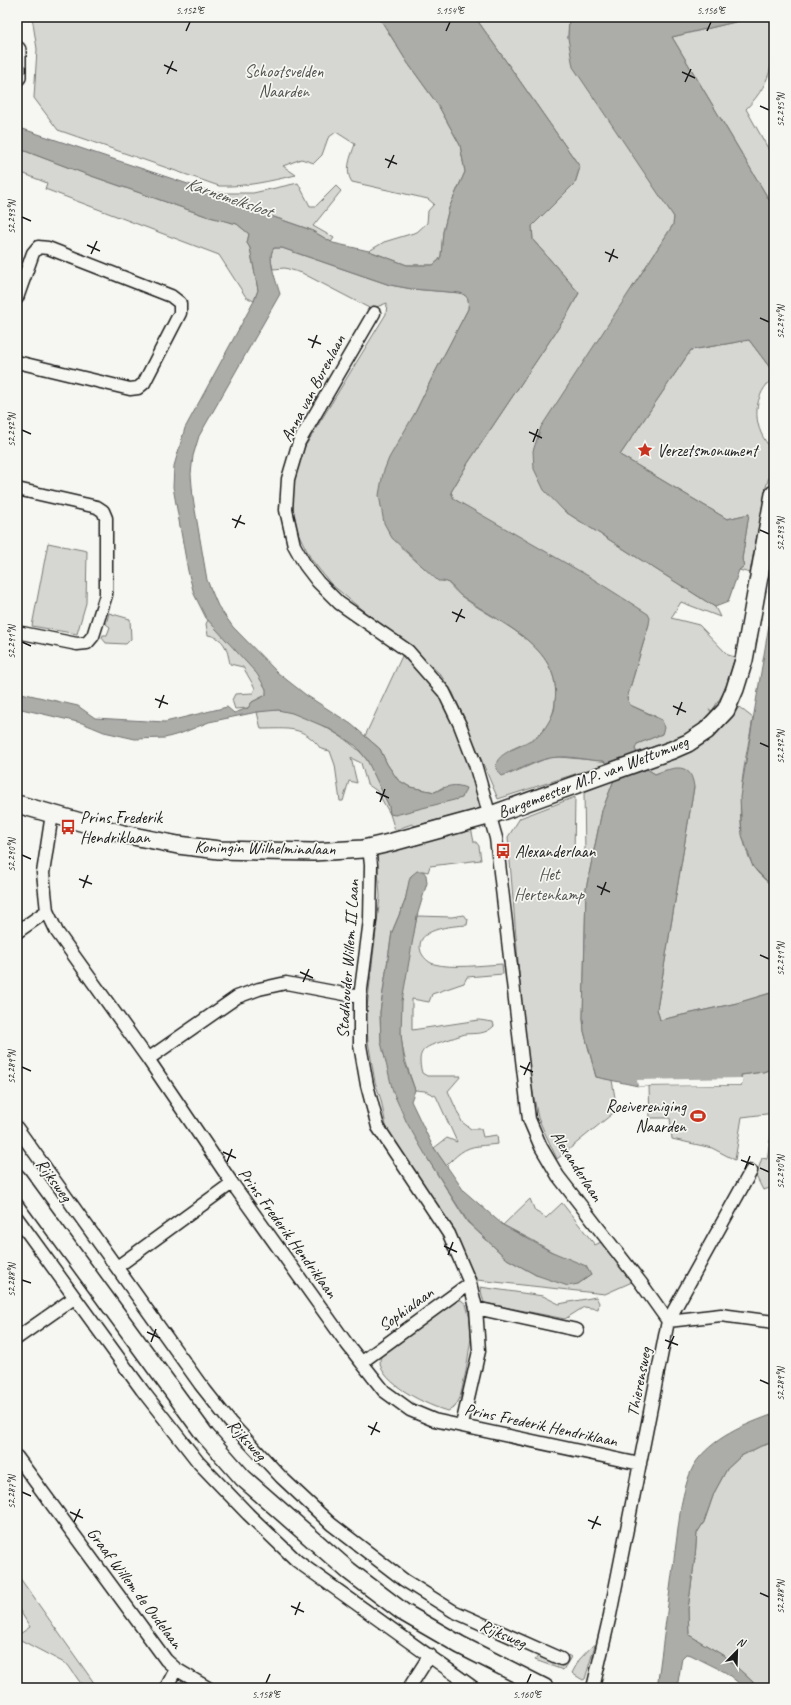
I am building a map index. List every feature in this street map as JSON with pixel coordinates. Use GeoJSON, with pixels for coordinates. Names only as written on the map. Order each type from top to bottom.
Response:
{"type":"FeatureCollection","features":[{"type":"Feature","properties":{"kind":"street"},"geometry":{"type":"LineString","coordinates":[[17,50],[17,77]]}},
{"type":"Feature","properties":{"kind":"street"},"geometry":{"type":"LineString","coordinates":[[17,298],[33,253],[38,247],[48,248],[171,296],[180,303],[180,313],[144,383],[138,388],[130,389],[17,362]]}},
{"type":"Feature","properties":{"kind":"street","name":"Anna van Burenlaan"},"geometry":{"type":"LineString","coordinates":[[374,313],[299,442],[288,479],[286,510],[294,545],[305,565],[318,582],[339,602],[408,651],[444,692],[460,725],[475,764],[491,815]]}},
{"type":"Feature","properties":{"kind":"street"},"geometry":{"type":"LineString","coordinates":[[17,489],[97,507],[103,511],[106,518],[106,595],[93,636],[87,643],[77,644],[17,632]]}},
{"type":"Feature","properties":{"kind":"street","name":"Burgemeester M.P. van Wettumweg"},"geometry":{"type":"LineString","coordinates":[[491,815],[627,767],[688,743],[706,731],[726,710],[741,672],[774,494]]}},
{"type":"Feature","properties":{"kind":"street","name":"Koningin Wilhelminalaan"},"geometry":{"type":"LineString","coordinates":[[17,804],[123,834],[178,845],[219,850],[313,852],[369,848],[491,815]]}},
{"type":"Feature","properties":{"kind":"street","name":"Prins Frederik Hendriklaan"},"geometry":{"type":"LineString","coordinates":[[52,814],[43,872],[47,911],[57,932],[148,1059],[232,1184],[384,1391],[410,1410],[434,1420],[640,1464]]}},
{"type":"Feature","properties":{"kind":"street","name":"Alexanderlaan"},"geometry":{"type":"LineString","coordinates":[[491,815],[496,838],[529,1118],[541,1147],[558,1176],[668,1321]]}},
{"type":"Feature","properties":{"kind":"street","name":"Stadhouder Willem II Laan"},"geometry":{"type":"LineString","coordinates":[[369,848],[371,865],[370,920],[360,997],[360,1045],[367,1085],[378,1127],[449,1234],[470,1283],[476,1308],[479,1351],[462,1425]]}},
{"type":"Feature","properties":{"kind":"street"},"geometry":{"type":"LineString","coordinates":[[17,932],[47,911]]}},
{"type":"Feature","properties":{"kind":"street"},"geometry":{"type":"LineString","coordinates":[[148,1059],[236,997],[259,989],[286,983],[360,997]]}},
{"type":"Feature","properties":{"kind":"street","name":"Rijksweg"},"geometry":{"type":"LineString","coordinates":[[17,1128],[200,1384],[230,1422],[281,1477],[331,1524],[404,1580],[453,1611],[561,1659]]}},
{"type":"Feature","properties":{"kind":"street","name":"Thierensweg"},"geometry":{"type":"LineString","coordinates":[[593,1688],[610,1615],[668,1321],[751,1171]]}},
{"type":"Feature","properties":{"kind":"street","name":"Rijksweg"},"geometry":{"type":"LineString","coordinates":[[17,1178],[205,1435],[243,1478],[349,1572],[403,1612],[460,1645],[545,1688]]}},
{"type":"Feature","properties":{"kind":"street"},"geometry":{"type":"LineString","coordinates":[[117,1267],[232,1184]]}},
{"type":"Feature","properties":{"kind":"street"},"geometry":{"type":"LineString","coordinates":[[17,1218],[142,1390],[199,1463],[248,1514],[297,1560],[474,1688]]}},
{"type":"Feature","properties":{"kind":"street","name":"Sophialaan"},"geometry":{"type":"LineString","coordinates":[[362,1362],[470,1283]]}},
{"type":"Feature","properties":{"kind":"street"},"geometry":{"type":"LineString","coordinates":[[17,1338],[74,1298]]}},
{"type":"Feature","properties":{"kind":"street"},"geometry":{"type":"LineString","coordinates":[[476,1308],[577,1330]]}},
{"type":"Feature","properties":{"kind":"street"},"geometry":{"type":"LineString","coordinates":[[668,1321],[721,1315],[774,1322]]}},
{"type":"Feature","properties":{"kind":"street","name":"Graaf Willem de Oudelaan"},"geometry":{"type":"LineString","coordinates":[[17,1457],[166,1660],[176,1669],[208,1688]]}},
{"type":"Feature","properties":{"kind":"street"},"geometry":{"type":"LineString","coordinates":[[409,1688],[430,1655]]}},
{"type":"Feature","properties":{"kind":"street"},"geometry":{"type":"LineString","coordinates":[[166,1688],[176,1669]]}},
{"type":"Feature","properties":{"kind":"green space","name":"Schootsvelden Naarden"},"geometry":{"type":"Polygon","coordinates":[[[32,17],[379,17],[407,62],[438,105],[460,145],[465,172],[449,208],[443,232],[441,256],[439,260],[433,265],[407,265],[369,251],[384,242],[417,232],[427,223],[428,211],[434,204],[428,199],[352,182],[348,168],[355,144],[336,132],[328,138],[322,155],[314,163],[301,159],[283,166],[296,175],[248,185],[219,186],[58,130],[34,98],[37,49],[32,17]]]}},
{"type":"Feature","properties":{"kind":"green space"},"geometry":{"type":"Polygon","coordinates":[[[475,17],[569,17],[568,38],[674,217],[673,225],[632,288],[564,511],[715,607],[720,617],[681,602],[671,618],[699,625],[728,655],[735,657],[724,692],[712,711],[709,709],[712,713],[703,723],[680,740],[637,753],[635,749],[637,744],[662,734],[655,716],[630,705],[627,698],[649,624],[454,499],[451,492],[468,463],[567,315],[579,293],[533,240],[532,226],[575,183],[580,167],[475,17]]]}},
{"type":"Feature","properties":{"kind":"green space"},"geometry":{"type":"Polygon","coordinates":[[[756,17],[774,17],[773,56],[768,77],[763,88],[746,109],[774,159],[774,208],[672,37],[756,17]]]}},
{"type":"Feature","properties":{"kind":"green space"},"geometry":{"type":"Polygon","coordinates":[[[17,148],[206,216],[237,224],[249,234],[247,243],[250,248],[258,290],[254,301],[246,297],[219,255],[45,189],[47,183],[17,171],[17,148]]]}},
{"type":"Feature","properties":{"kind":"green space"},"geometry":{"type":"Polygon","coordinates":[[[298,183],[310,206],[316,206],[336,186],[341,191],[313,226],[334,238],[331,242],[311,230],[268,215],[215,193],[253,193],[298,183]]]}},
{"type":"Feature","properties":{"kind":"green space"},"geometry":{"type":"Polygon","coordinates":[[[274,248],[282,248],[390,285],[412,289],[461,293],[467,297],[468,309],[416,411],[402,549],[422,566],[446,581],[461,596],[525,638],[539,651],[549,666],[555,683],[555,703],[553,713],[550,721],[540,733],[527,742],[510,750],[510,774],[547,758],[559,757],[604,761],[606,764],[498,799],[453,693],[440,674],[401,638],[367,614],[331,584],[311,559],[297,531],[292,501],[295,477],[304,448],[386,314],[387,303],[371,309],[302,273],[285,268],[273,269],[271,256],[274,248]]]}},
{"type":"Feature","properties":{"kind":"green space"},"geometry":{"type":"Polygon","coordinates":[[[749,340],[774,373],[774,384],[771,380],[760,396],[758,405],[758,424],[766,441],[772,449],[774,447],[774,460],[766,487],[750,573],[739,570],[744,566],[742,559],[749,514],[727,519],[620,455],[691,350],[749,340]]]}},
{"type":"Feature","properties":{"kind":"green space"},"geometry":{"type":"Polygon","coordinates":[[[48,543],[87,551],[86,603],[77,634],[32,626],[48,543]]]}},
{"type":"Feature","properties":{"kind":"green space"},"geometry":{"type":"Polygon","coordinates":[[[109,613],[130,619],[131,639],[126,644],[106,643],[102,638],[103,635],[107,635],[110,627],[106,624],[109,613]]]}},
{"type":"Feature","properties":{"kind":"green space"},"geometry":{"type":"Polygon","coordinates":[[[208,620],[231,643],[263,682],[266,695],[252,702],[248,708],[235,709],[232,700],[235,694],[253,693],[255,688],[243,667],[230,664],[228,654],[222,642],[214,636],[208,635],[206,624],[208,620]]]}},
{"type":"Feature","properties":{"kind":"green space"},"geometry":{"type":"Polygon","coordinates":[[[402,656],[437,694],[452,720],[469,764],[483,808],[415,826],[412,824],[395,830],[390,814],[461,798],[443,787],[435,792],[410,787],[398,780],[387,764],[380,749],[365,736],[402,656]]]}},
{"type":"Feature","properties":{"kind":"green space"},"geometry":{"type":"Polygon","coordinates":[[[739,707],[753,718],[741,793],[740,812],[742,830],[746,848],[753,866],[774,888],[774,992],[737,1003],[660,1020],[657,1009],[694,787],[666,770],[655,774],[647,769],[659,763],[688,753],[707,742],[719,732],[739,707]]]}},
{"type":"Feature","properties":{"kind":"green space"},"geometry":{"type":"Polygon","coordinates":[[[276,710],[301,716],[339,735],[350,743],[359,751],[373,769],[389,806],[390,814],[377,791],[367,784],[361,763],[351,758],[357,783],[349,781],[343,801],[340,801],[335,765],[330,751],[321,749],[314,741],[301,732],[287,729],[261,729],[257,712],[276,710]]]}},
{"type":"Feature","properties":{"kind":"green space","name":"Het Hertenkamp"},"geometry":{"type":"Polygon","coordinates":[[[614,780],[602,811],[586,889],[583,1018],[584,1031],[596,1077],[612,1080],[617,1110],[557,1159],[538,1118],[533,1093],[522,1011],[508,837],[520,818],[575,797],[574,855],[585,854],[584,792],[614,780]]]}},
{"type":"Feature","properties":{"kind":"green space"},"geometry":{"type":"Polygon","coordinates":[[[471,828],[474,842],[476,842],[479,846],[481,860],[430,866],[428,872],[423,871],[411,876],[405,901],[392,932],[380,1012],[381,1042],[429,1161],[467,1222],[507,1259],[536,1275],[578,1284],[591,1275],[532,1240],[503,1225],[530,1199],[535,1211],[546,1218],[562,1203],[595,1245],[603,1241],[632,1282],[605,1294],[477,1280],[443,1215],[387,1131],[381,1100],[375,1082],[368,1041],[366,1016],[380,897],[377,855],[381,850],[471,828]]]}},
{"type":"Feature","properties":{"kind":"green space"},"geometry":{"type":"Polygon","coordinates":[[[463,915],[468,919],[467,925],[453,926],[436,930],[428,933],[423,938],[420,944],[423,956],[426,960],[434,964],[450,966],[502,964],[503,974],[467,977],[464,983],[432,994],[429,1002],[412,999],[412,1030],[479,1020],[493,1022],[494,1026],[487,1031],[465,1034],[431,1045],[421,1054],[420,1065],[422,1073],[427,1076],[461,1076],[448,1091],[462,1122],[471,1129],[481,1129],[483,1137],[497,1135],[498,1144],[469,1148],[446,1166],[434,1148],[447,1138],[457,1142],[436,1096],[425,1091],[415,1090],[403,1049],[401,1034],[401,1004],[405,975],[417,916],[452,917],[463,915]]]}},
{"type":"Feature","properties":{"kind":"green space","name":"Roeivereniging Naarden"},"geometry":{"type":"Polygon","coordinates":[[[774,1068],[774,1113],[742,1117],[735,1160],[712,1148],[672,1139],[670,1118],[650,1118],[649,1086],[741,1085],[741,1075],[763,1072],[774,1068]]]}},
{"type":"Feature","properties":{"kind":"green space"},"geometry":{"type":"Polygon","coordinates":[[[774,1118],[774,1187],[763,1190],[756,1176],[762,1158],[767,1159],[774,1118]]]}},
{"type":"Feature","properties":{"kind":"green space"},"geometry":{"type":"Polygon","coordinates":[[[480,1287],[543,1296],[559,1304],[596,1297],[599,1303],[598,1309],[584,1307],[565,1319],[484,1303],[480,1287]]]}},
{"type":"Feature","properties":{"kind":"green space"},"geometry":{"type":"Polygon","coordinates":[[[456,1300],[461,1300],[466,1304],[470,1319],[471,1338],[460,1398],[455,1407],[448,1411],[418,1399],[396,1385],[388,1378],[382,1369],[380,1361],[383,1352],[456,1300]]]}},
{"type":"Feature","properties":{"kind":"green space"},"geometry":{"type":"Polygon","coordinates":[[[774,1442],[774,1688],[762,1688],[755,1684],[726,1657],[689,1635],[688,1609],[697,1533],[704,1522],[714,1493],[727,1469],[741,1456],[761,1446],[774,1442]]]}},
{"type":"Feature","properties":{"kind":"green space"},"geometry":{"type":"Polygon","coordinates":[[[17,1574],[97,1687],[84,1688],[68,1665],[17,1638],[17,1636],[30,1627],[17,1606],[17,1574]]]}},
{"type":"Feature","properties":{"kind":"green space"},"geometry":{"type":"Polygon","coordinates":[[[593,1645],[595,1645],[585,1679],[583,1680],[572,1673],[579,1660],[593,1645]]]}},
{"type":"Feature","properties":{"kind":"green space"},"geometry":{"type":"Polygon","coordinates":[[[539,1655],[563,1663],[568,1655],[571,1657],[563,1670],[535,1660],[539,1655]]]}},
{"type":"Feature","properties":{"kind":"shaded area"},"geometry":{"type":"Polygon","coordinates":[[[379,17],[475,17],[580,167],[575,183],[532,226],[533,240],[579,293],[567,315],[468,463],[451,492],[454,499],[590,577],[648,614],[650,618],[627,698],[630,705],[662,720],[664,728],[662,734],[637,744],[635,749],[637,753],[630,757],[636,773],[647,769],[655,774],[669,769],[680,768],[689,773],[694,787],[657,1009],[660,1020],[737,1003],[774,992],[774,1068],[763,1072],[741,1075],[742,1085],[638,1086],[596,1077],[584,1031],[583,1018],[586,889],[602,811],[614,780],[625,777],[619,761],[606,764],[604,761],[558,757],[537,762],[502,776],[497,769],[497,762],[500,757],[514,748],[536,738],[544,730],[554,712],[555,683],[550,668],[541,654],[515,631],[460,595],[449,583],[445,581],[438,581],[392,538],[384,523],[379,495],[383,473],[389,458],[416,411],[468,309],[468,299],[463,294],[412,289],[390,285],[282,248],[274,248],[271,257],[280,294],[199,436],[193,456],[191,474],[193,498],[207,580],[218,606],[233,627],[278,673],[306,695],[351,724],[380,749],[387,764],[398,780],[410,787],[435,792],[450,786],[462,786],[466,788],[462,798],[395,815],[390,814],[389,806],[367,760],[356,746],[328,728],[292,713],[278,710],[257,712],[209,722],[165,738],[135,739],[104,732],[82,723],[17,708],[17,692],[78,706],[95,718],[165,722],[227,707],[234,713],[248,708],[252,702],[266,695],[266,689],[257,674],[206,618],[194,594],[188,571],[173,487],[174,466],[185,428],[254,301],[258,290],[250,248],[247,243],[249,234],[237,224],[206,216],[17,148],[17,127],[215,193],[268,215],[311,230],[333,243],[369,251],[407,265],[433,265],[441,256],[443,232],[449,208],[465,172],[460,145],[438,105],[407,62],[379,17]]]}},
{"type":"Feature","properties":{"kind":"shaded area"},"geometry":{"type":"Polygon","coordinates":[[[569,17],[756,17],[672,37],[774,208],[774,373],[749,340],[691,350],[620,455],[727,519],[749,514],[742,559],[744,566],[739,570],[728,602],[715,607],[564,511],[544,490],[534,469],[533,451],[541,427],[673,225],[674,217],[573,67],[568,38],[569,17]]]}},
{"type":"Feature","properties":{"kind":"shaded area"},"geometry":{"type":"Polygon","coordinates":[[[774,595],[774,888],[753,867],[742,835],[740,797],[774,595]]]}},
{"type":"Feature","properties":{"kind":"shaded area"},"geometry":{"type":"Polygon","coordinates":[[[417,871],[423,871],[426,875],[427,883],[417,916],[402,1001],[401,1034],[404,1060],[415,1090],[411,1101],[432,1145],[464,1191],[503,1225],[550,1251],[586,1266],[591,1275],[578,1284],[568,1286],[536,1275],[507,1259],[468,1222],[429,1161],[407,1123],[393,1092],[381,1042],[380,1012],[392,932],[405,901],[411,876],[417,871]]]}},
{"type":"Feature","properties":{"kind":"shaded area"},"geometry":{"type":"Polygon","coordinates":[[[774,1414],[774,1442],[761,1446],[741,1456],[727,1469],[714,1493],[704,1522],[697,1533],[688,1609],[689,1635],[726,1657],[755,1684],[762,1688],[745,1688],[725,1672],[686,1654],[682,1658],[677,1688],[657,1688],[681,1506],[686,1485],[694,1465],[701,1455],[719,1440],[741,1427],[774,1414]]]}},
{"type":"Feature","properties":{"kind":"pier"},"geometry":{"type":"Polygon","coordinates":[[[742,1078],[742,1085],[638,1086],[637,1080],[742,1078]]]}},
{"type":"Feature","properties":{"kind":"place","name":"Verzetsmonument"},"geometry":{"type":"Point","coordinates":[645,450]}},
{"type":"Feature","properties":{"kind":"place","name":"Prins Frederik Hendriklaan"},"geometry":{"type":"Point","coordinates":[68,827]}},
{"type":"Feature","properties":{"kind":"place","name":"Alexanderlaan"},"geometry":{"type":"Point","coordinates":[503,851]}},
{"type":"Feature","properties":{"kind":"place","name":"Roeivereniging Naarden"},"geometry":{"type":"Point","coordinates":[698,1116]}},
{"type":"Feature","properties":{"kind":"water label","name":"Karnemelksloot"},"geometry":{"type":"Point","coordinates":[229,197]}}]}
